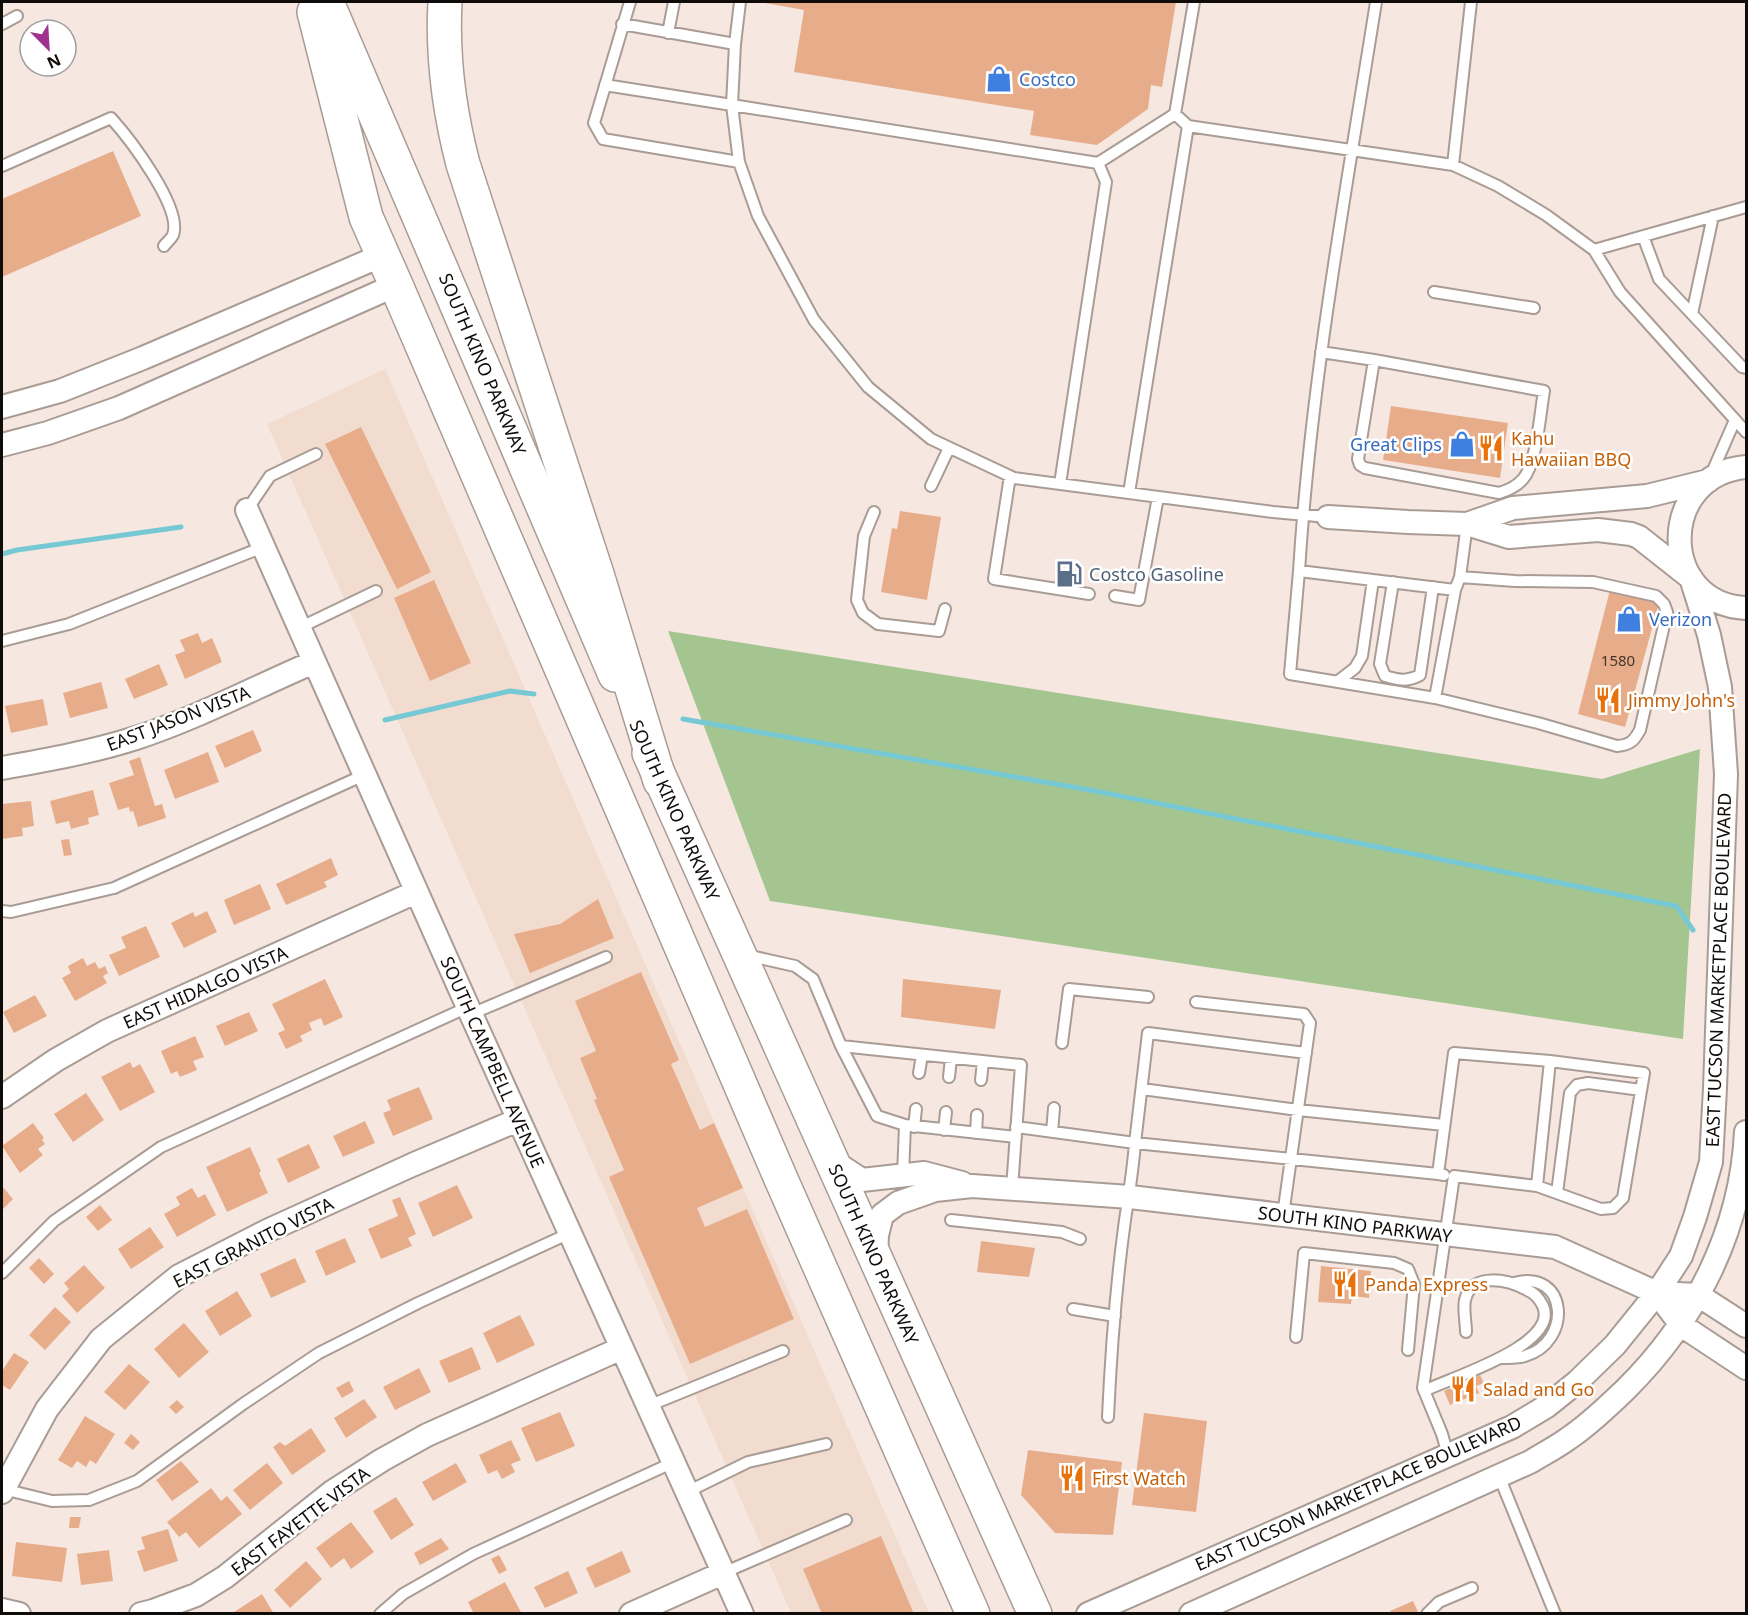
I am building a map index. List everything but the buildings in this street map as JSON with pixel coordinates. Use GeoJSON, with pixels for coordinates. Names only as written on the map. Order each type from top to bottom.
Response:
{"type":"FeatureCollection","features":[{"type":"Feature","properties":{"kind":"main road"},"geometry":{"type":"LineString","coordinates":[[311,2],[366,218],[973,1614]]}},
{"type":"Feature","properties":{"kind":"main road","name":"SOUTH KINO PARKWAY"},"geometry":{"type":"LineString","coordinates":[[327,2],[660,781],[1035,1614]]}},
{"type":"Feature","properties":{"kind":"main road"},"geometry":{"type":"LineString","coordinates":[[445,2],[447,81],[451,114],[463,164],[597,574],[660,781]]}},
{"type":"Feature","properties":{"kind":"main road"},"geometry":{"type":"LineString","coordinates":[[383,255],[428,235]]}},
{"type":"Feature","properties":{"kind":"main road"},"geometry":{"type":"LineString","coordinates":[[396,285],[441,266]]}},
{"type":"Feature","properties":{"kind":"main road"},"geometry":{"type":"LineString","coordinates":[[692,972],[739,953]]}},
{"type":"Feature","properties":{"kind":"street"},"geometry":{"type":"LineString","coordinates":[[2,407],[60,391],[383,255]]}},
{"type":"Feature","properties":{"kind":"street"},"geometry":{"type":"LineString","coordinates":[[2,445],[48,433],[119,408],[396,285]]}},
{"type":"Feature","properties":{"kind":"street"},"geometry":{"type":"LineString","coordinates":[[1467,524],[1513,508],[1647,496],[1708,481],[1722,473],[1746,467]]}},
{"type":"Feature","properties":{"kind":"street","name":"EAST TUCSON MARKETPLACE BOULEVARD"},"geometry":{"type":"LineString","coordinates":[[1088,1614],[1512,1427],[1547,1406],[1577,1382],[1615,1345],[1657,1293],[1681,1256],[1710,1162],[1715,1088],[1725,740],[1716,663],[1691,578],[1684,564],[1679,534],[1688,504],[1708,481]]}},
{"type":"Feature","properties":{"kind":"street","name":"SOUTH CAMPBELL AVENUE"},"geometry":{"type":"LineString","coordinates":[[247,510],[518,1120],[742,1614]]}},
{"type":"Feature","properties":{"kind":"street"},"geometry":{"type":"LineString","coordinates":[[1328,517],[1467,524],[1509,537],[1598,530],[1631,534],[1653,547],[1691,578],[1704,592],[1720,602],[1746,608]]}},
{"type":"Feature","properties":{"kind":"street","name":"EAST JASON VISTA"},"geometry":{"type":"LineString","coordinates":[[2,768],[66,756],[138,737],[314,662]]}},
{"type":"Feature","properties":{"kind":"street","name":"EAST HIDALGO VISTA"},"geometry":{"type":"LineString","coordinates":[[2,1097],[56,1060],[107,1031],[416,892]]}},
{"type":"Feature","properties":{"kind":"street","name":"EAST GRANITO VISTA"},"geometry":{"type":"LineString","coordinates":[[2,1491],[47,1409],[101,1339],[179,1276],[269,1230],[518,1120]]}},
{"type":"Feature","properties":{"kind":"street","name":"EAST TUCSON MARKETPLACE BOULEVARD"},"geometry":{"type":"LineString","coordinates":[[1191,1614],[1530,1462],[1570,1438],[1603,1412],[1644,1371],[1681,1325],[1711,1274],[1731,1222],[1745,1156],[1746,1132]]}},
{"type":"Feature","properties":{"kind":"street"},"geometry":{"type":"LineString","coordinates":[[833,1161],[862,1179],[924,1173],[972,1186]]}},
{"type":"Feature","properties":{"kind":"street"},"geometry":{"type":"LineString","coordinates":[[876,1258],[877,1236],[882,1215],[898,1203],[935,1190],[972,1186]]}},
{"type":"Feature","properties":{"kind":"street","name":"SOUTH KINO PARKWAY"},"geometry":{"type":"LineString","coordinates":[[972,1186],[1130,1197],[1555,1246],[1657,1293]]}},
{"type":"Feature","properties":{"kind":"street"},"geometry":{"type":"LineString","coordinates":[[1657,1293],[1698,1295],[1746,1326]]}},
{"type":"Feature","properties":{"kind":"street"},"geometry":{"type":"LineString","coordinates":[[1657,1293],[1681,1325],[1746,1368]]}},
{"type":"Feature","properties":{"kind":"street","name":"EAST FAYETTE VISTA"},"geometry":{"type":"LineString","coordinates":[[141,1614],[195,1595],[225,1577],[332,1492],[409,1445],[622,1348]]}},
{"type":"Feature","properties":{"kind":"street"},"geometry":{"type":"LineString","coordinates":[[631,1614],[723,1573]]}},
{"type":"Feature","properties":{"kind":"street"},"geometry":{"type":"LineString","coordinates":[[2,1610],[19,1614]]}},
{"type":"Feature","properties":{"kind":"lane"},"geometry":{"type":"LineString","coordinates":[[630,2],[594,123],[603,140],[739,162]]}},
{"type":"Feature","properties":{"kind":"lane"},"geometry":{"type":"LineString","coordinates":[[668,33],[674,2]]}},
{"type":"Feature","properties":{"kind":"lane"},"geometry":{"type":"LineString","coordinates":[[740,2],[732,105],[739,162],[760,221],[814,320],[868,387],[931,440],[1010,476],[1158,497],[1328,517]]}},
{"type":"Feature","properties":{"kind":"lane"},"geometry":{"type":"LineString","coordinates":[[605,85],[1098,163],[1175,114],[1194,2]]}},
{"type":"Feature","properties":{"kind":"lane"},"geometry":{"type":"LineString","coordinates":[[1376,2],[1321,352],[1303,515],[1290,674],[1436,698],[1538,723],[1617,746],[1634,741],[1640,730],[1667,612],[1664,604],[1656,596],[1593,582],[1460,577]]}},
{"type":"Feature","properties":{"kind":"lane"},"geometry":{"type":"LineString","coordinates":[[1453,165],[1471,2]]}},
{"type":"Feature","properties":{"kind":"lane"},"geometry":{"type":"LineString","coordinates":[[2,24],[17,16]]}},
{"type":"Feature","properties":{"kind":"lane"},"geometry":{"type":"LineString","coordinates":[[622,24],[735,44]]}},
{"type":"Feature","properties":{"kind":"lane"},"geometry":{"type":"LineString","coordinates":[[1175,114],[1188,126],[1453,165],[1498,186],[1537,209],[1594,250],[1620,292],[1746,432]]}},
{"type":"Feature","properties":{"kind":"lane"},"geometry":{"type":"LineString","coordinates":[[2,166],[111,118],[150,169],[174,215],[173,235],[164,246]]}},
{"type":"Feature","properties":{"kind":"lane"},"geometry":{"type":"LineString","coordinates":[[1129,493],[1188,126]]}},
{"type":"Feature","properties":{"kind":"lane"},"geometry":{"type":"LineString","coordinates":[[1060,484],[1106,182],[1098,163]]}},
{"type":"Feature","properties":{"kind":"lane"},"geometry":{"type":"LineString","coordinates":[[1594,250],[1746,207]]}},
{"type":"Feature","properties":{"kind":"lane"},"geometry":{"type":"LineString","coordinates":[[1692,314],[1713,216]]}},
{"type":"Feature","properties":{"kind":"lane"},"geometry":{"type":"LineString","coordinates":[[1643,236],[1659,279],[1742,367],[1746,368]]}},
{"type":"Feature","properties":{"kind":"lane"},"geometry":{"type":"LineString","coordinates":[[1434,292],[1534,308]]}},
{"type":"Feature","properties":{"kind":"lane"},"geometry":{"type":"LineString","coordinates":[[1321,352],[1374,360],[1544,391],[1531,463],[1524,478],[1514,488],[1498,493],[1365,468],[1360,465],[1358,459],[1374,360]]}},
{"type":"Feature","properties":{"kind":"lane"},"geometry":{"type":"LineString","coordinates":[[1708,481],[1735,420]]}},
{"type":"Feature","properties":{"kind":"lane"},"geometry":{"type":"LineString","coordinates":[[931,486],[949,448]]}},
{"type":"Feature","properties":{"kind":"lane"},"geometry":{"type":"LineString","coordinates":[[247,510],[270,477],[316,454]]}},
{"type":"Feature","properties":{"kind":"lane"},"geometry":{"type":"LineString","coordinates":[[1010,476],[994,579],[1089,594]]}},
{"type":"Feature","properties":{"kind":"lane"},"geometry":{"type":"LineString","coordinates":[[1115,596],[1139,600],[1158,497]]}},
{"type":"Feature","properties":{"kind":"lane"},"geometry":{"type":"LineString","coordinates":[[874,512],[864,536],[857,600],[863,613],[878,624],[939,631],[945,609]]}},
{"type":"Feature","properties":{"kind":"lane"},"geometry":{"type":"LineString","coordinates":[[1436,698],[1455,590],[1460,577],[1467,524]]}},
{"type":"Feature","properties":{"kind":"lane"},"geometry":{"type":"LineString","coordinates":[[2,641],[69,624],[263,547]]}},
{"type":"Feature","properties":{"kind":"lane"},"geometry":{"type":"LineString","coordinates":[[1299,571],[1455,590]]}},
{"type":"Feature","properties":{"kind":"lane"},"geometry":{"type":"LineString","coordinates":[[1337,682],[1355,668],[1362,656],[1373,580]]}},
{"type":"Feature","properties":{"kind":"lane"},"geometry":{"type":"LineString","coordinates":[[1393,582],[1380,664],[1385,676],[1397,680],[1411,680],[1420,675],[1433,587]]}},
{"type":"Feature","properties":{"kind":"lane"},"geometry":{"type":"LineString","coordinates":[[299,628],[376,591]]}},
{"type":"Feature","properties":{"kind":"lane"},"geometry":{"type":"LineString","coordinates":[[1395,692],[1397,680]]}},
{"type":"Feature","properties":{"kind":"lane"},"geometry":{"type":"LineString","coordinates":[[2,911],[11,912],[114,888],[364,775]]}},
{"type":"Feature","properties":{"kind":"lane"},"geometry":{"type":"LineString","coordinates":[[739,953],[795,966],[813,979],[841,1046],[877,1116],[910,1126],[976,1133],[1052,1132],[1135,1143],[1438,1174],[1537,1186],[1601,1209],[1613,1208],[1623,1198],[1644,1073],[1550,1061],[1454,1053],[1438,1174]]}},
{"type":"Feature","properties":{"kind":"lane"},"geometry":{"type":"LineString","coordinates":[[2,1273],[54,1221],[160,1147],[469,1010],[606,957]]}},
{"type":"Feature","properties":{"kind":"lane"},"geometry":{"type":"LineString","coordinates":[[1062,1043],[1069,989],[1148,997]]}},
{"type":"Feature","properties":{"kind":"lane"},"geometry":{"type":"LineString","coordinates":[[1196,1002],[1304,1014],[1311,1023],[1283,1215]]}},
{"type":"Feature","properties":{"kind":"lane"},"geometry":{"type":"LineString","coordinates":[[1107,1417],[1114,1316],[1148,1034],[1306,1053]]}},
{"type":"Feature","properties":{"kind":"lane"},"geometry":{"type":"LineString","coordinates":[[841,1046],[1021,1065],[1012,1188]]}},
{"type":"Feature","properties":{"kind":"lane"},"geometry":{"type":"LineString","coordinates":[[919,1073],[922,1055]]}},
{"type":"Feature","properties":{"kind":"lane"},"geometry":{"type":"LineString","coordinates":[[949,1077],[951,1058]]}},
{"type":"Feature","properties":{"kind":"lane"},"geometry":{"type":"LineString","coordinates":[[981,1080],[983,1061]]}},
{"type":"Feature","properties":{"kind":"lane"},"geometry":{"type":"LineString","coordinates":[[1537,1186],[1550,1061]]}},
{"type":"Feature","properties":{"kind":"lane"},"geometry":{"type":"LineString","coordinates":[[1557,1193],[1570,1093],[1577,1085],[1588,1083],[1641,1090]]}},
{"type":"Feature","properties":{"kind":"lane"},"geometry":{"type":"LineString","coordinates":[[1143,1089],[1298,1110],[1444,1125]]}},
{"type":"Feature","properties":{"kind":"lane"},"geometry":{"type":"LineString","coordinates":[[1052,1132],[1054,1108]]}},
{"type":"Feature","properties":{"kind":"lane"},"geometry":{"type":"LineString","coordinates":[[903,1175],[910,1126],[916,1109]]}},
{"type":"Feature","properties":{"kind":"lane"},"geometry":{"type":"LineString","coordinates":[[944,1130],[946,1112]]}},
{"type":"Feature","properties":{"kind":"lane"},"geometry":{"type":"LineString","coordinates":[[976,1133],[977,1116]]}},
{"type":"Feature","properties":{"kind":"lane"},"geometry":{"type":"LineString","coordinates":[[1448,1455],[1423,1388],[1454,1176]]}},
{"type":"Feature","properties":{"kind":"lane"},"geometry":{"type":"LineString","coordinates":[[951,1220],[1062,1232],[1080,1239]]}},
{"type":"Feature","properties":{"kind":"lane"},"geometry":{"type":"LineString","coordinates":[[2,1491],[52,1501],[89,1500],[137,1481],[243,1404],[319,1353],[418,1303],[570,1233]]}},
{"type":"Feature","properties":{"kind":"lane"},"geometry":{"type":"LineString","coordinates":[[1296,1337],[1304,1252],[1394,1263],[1408,1269],[1414,1284],[1408,1350]]}},
{"type":"Feature","properties":{"kind":"lane"},"geometry":{"type":"LineString","coordinates":[[1424,1391],[1500,1358],[1531,1339],[1540,1329],[1545,1318],[1544,1308],[1533,1293],[1514,1283],[1487,1280],[1477,1283],[1468,1292],[1464,1302],[1466,1332]]}},
{"type":"Feature","properties":{"kind":"lane"},"geometry":{"type":"LineString","coordinates":[[1073,1309],[1114,1316]]}},
{"type":"Feature","properties":{"kind":"lane"},"geometry":{"type":"LineString","coordinates":[[648,1406],[783,1350]]}},
{"type":"Feature","properties":{"kind":"lane"},"geometry":{"type":"LineString","coordinates":[[687,1492],[748,1462],[826,1444]]}},
{"type":"Feature","properties":{"kind":"lane"},"geometry":{"type":"LineString","coordinates":[[380,1614],[403,1594],[473,1554],[674,1462]]}},
{"type":"Feature","properties":{"kind":"lane"},"geometry":{"type":"LineString","coordinates":[[1499,1476],[1553,1613]]}},
{"type":"Feature","properties":{"kind":"lane"},"geometry":{"type":"LineString","coordinates":[[723,1573],[846,1520]]}},
{"type":"Feature","properties":{"kind":"lane"},"geometry":{"type":"LineString","coordinates":[[1427,1614],[1439,1602],[1472,1588]]}},
{"type":"Feature","properties":{"kind":"shaded area"},"geometry":{"type":"Polygon","coordinates":[[[385,369],[929,1613],[791,1613],[267,424],[385,369]]]}},
{"type":"Feature","properties":{"kind":"green space"},"geometry":{"type":"Polygon","coordinates":[[[668,631],[1602,779],[1700,749],[1683,1039],[770,901],[668,631]]]}},
{"type":"Feature","properties":{"kind":"waterway"},"geometry":{"type":"LineString","coordinates":[[2,554],[181,527]]}},
{"type":"Feature","properties":{"kind":"waterway"},"geometry":{"type":"LineString","coordinates":[[385,720],[510,691],[534,694]]}},
{"type":"Feature","properties":{"kind":"waterway"},"geometry":{"type":"LineString","coordinates":[[683,719],[1090,790],[1676,906],[1693,930]]}},
{"type":"Feature","properties":{"kind":"place","name":"Costco"},"geometry":{"type":"Point","coordinates":[999,79]}},
{"type":"Feature","properties":{"kind":"place","name":"Great Clips"},"geometry":{"type":"Point","coordinates":[1462,444]}},
{"type":"Feature","properties":{"kind":"place","name":"Kahu Hawaiian BBQ"},"geometry":{"type":"Point","coordinates":[1491,448]}},
{"type":"Feature","properties":{"kind":"place","name":"Costco Gasoline"},"geometry":{"type":"Point","coordinates":[1069,574]}},
{"type":"Feature","properties":{"kind":"place","name":"Verizon"},"geometry":{"type":"Point","coordinates":[1629,619]}},
{"type":"Feature","properties":{"kind":"place","name":"Jimmy John's"},"geometry":{"type":"Point","coordinates":[1608,700]}},
{"type":"Feature","properties":{"kind":"place","name":"Panda Express"},"geometry":{"type":"Point","coordinates":[1345,1284]}},
{"type":"Feature","properties":{"kind":"place","name":"Salad and Go"},"geometry":{"type":"Point","coordinates":[1463,1389]}},
{"type":"Feature","properties":{"kind":"place","name":"First Watch"},"geometry":{"type":"Point","coordinates":[1072,1478]}}]}
